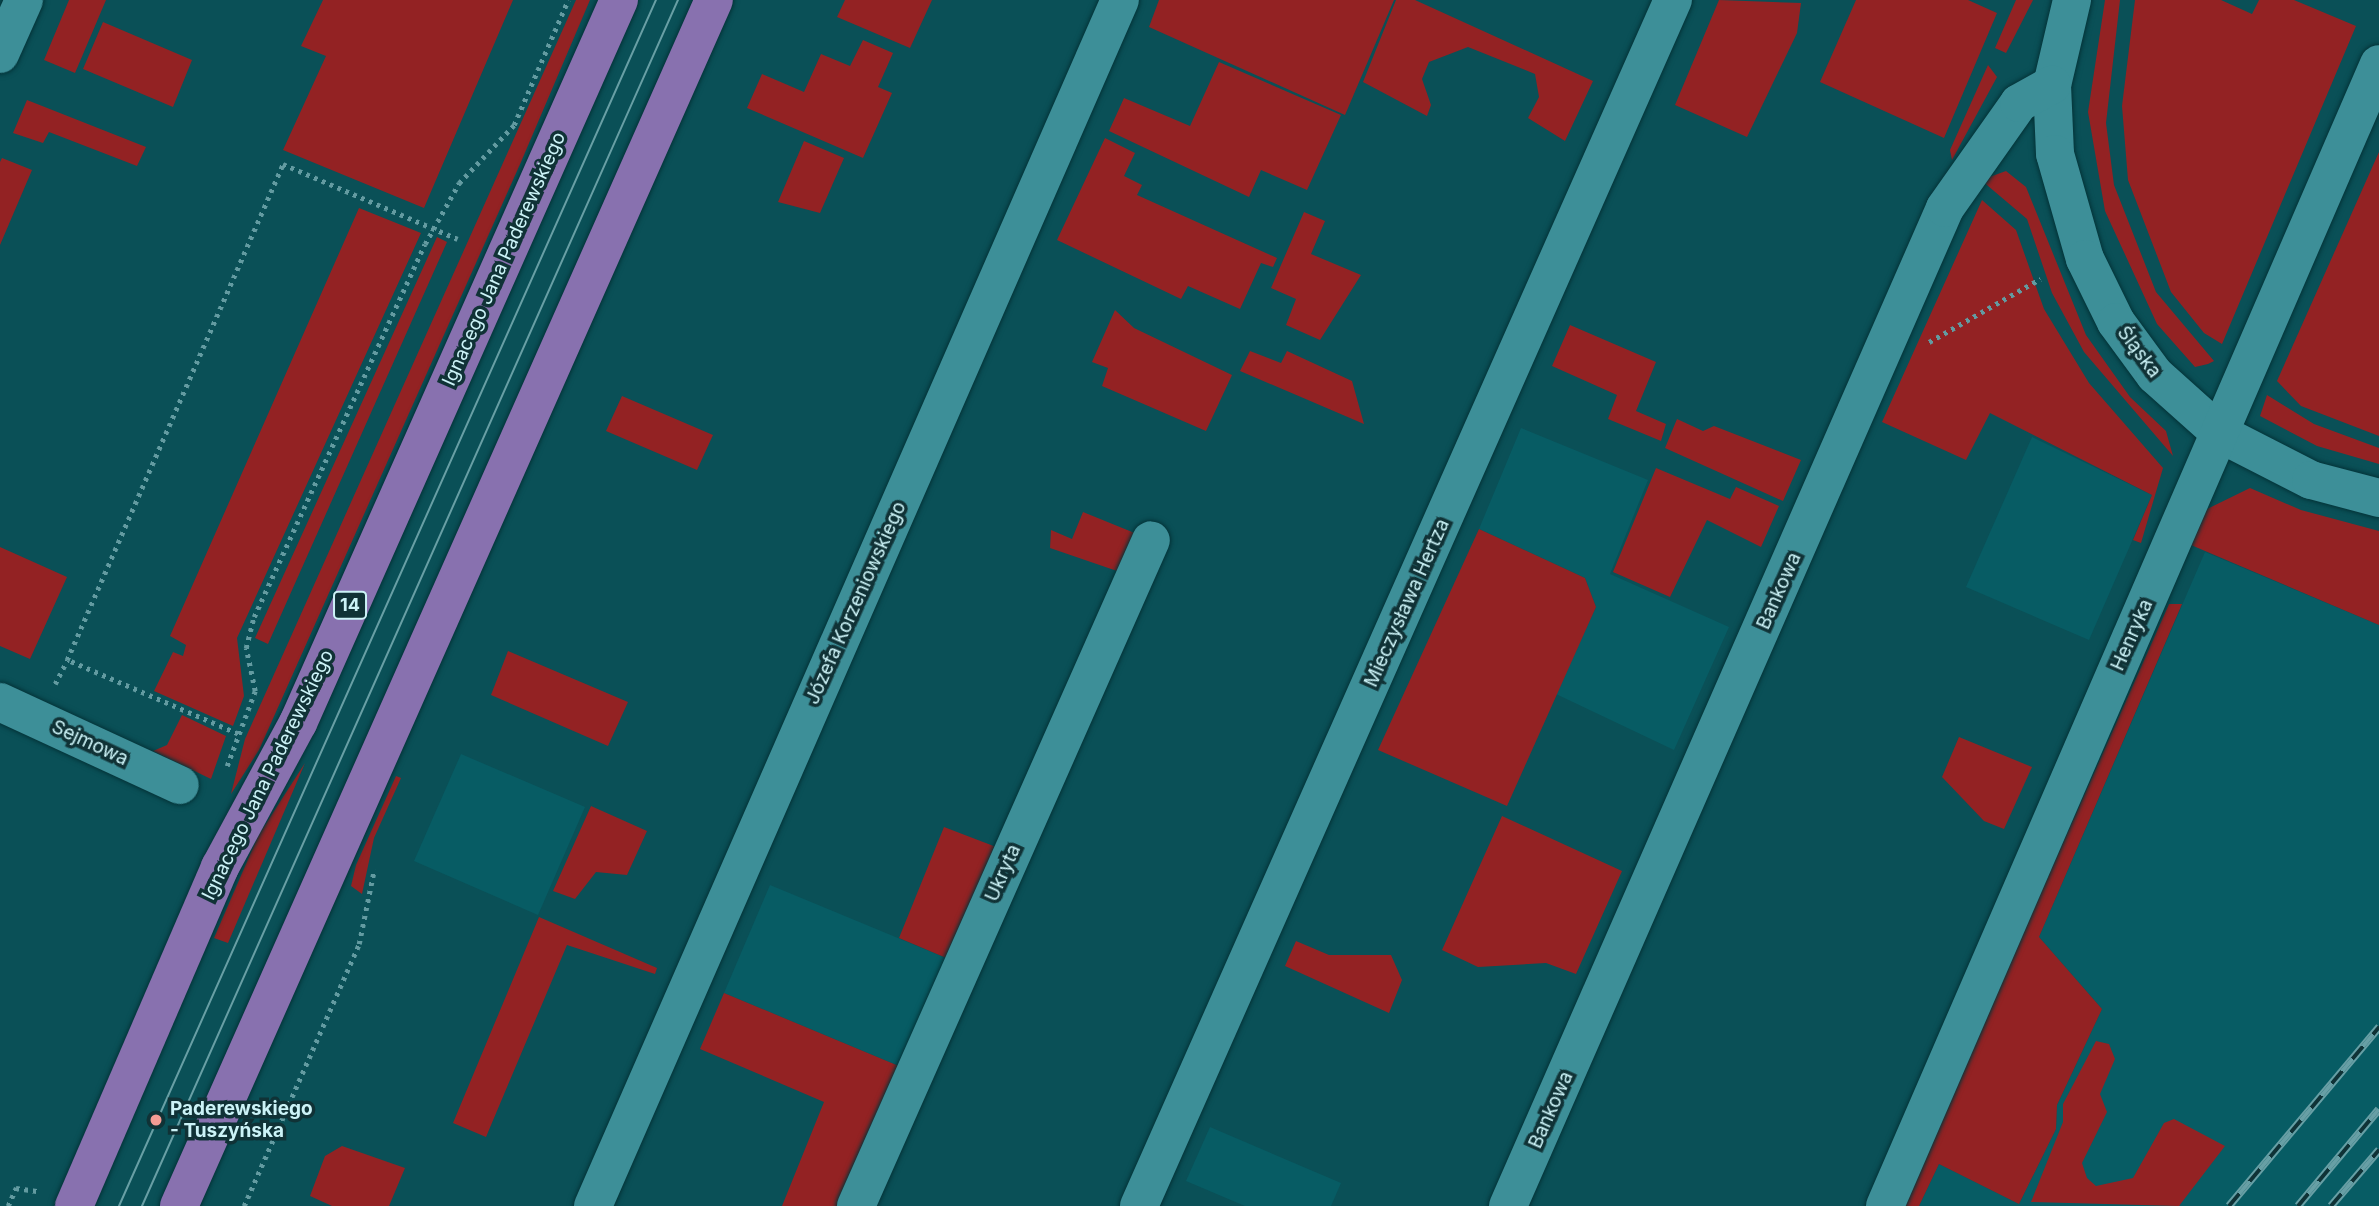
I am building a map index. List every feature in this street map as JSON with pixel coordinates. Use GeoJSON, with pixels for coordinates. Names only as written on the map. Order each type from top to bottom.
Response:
{"type":"FeatureCollection","features":[{"type":"Feature","properties":{"kind":"main road","name":"Ignacego Jana Paderewskiego"},"geometry":{"type":"LineString","coordinates":[[74,1206],[220,867],[298,723],[619,0]]}},
{"type":"Feature","properties":{"kind":"main road"},"geometry":{"type":"LineString","coordinates":[[179,1206],[714,0]]}},
{"type":"Feature","properties":{"kind":"street"},"geometry":{"type":"LineString","coordinates":[[0,54],[24,0]]}},
{"type":"Feature","properties":{"kind":"street","name":"Józefa Korzeniowskiego"},"geometry":{"type":"LineString","coordinates":[[593,1206],[1120,0]]}},
{"type":"Feature","properties":{"kind":"street","name":"Mieczysława Hertza"},"geometry":{"type":"LineString","coordinates":[[1139,1206],[1673,0]]}},
{"type":"Feature","properties":{"kind":"street"},"geometry":{"type":"LineString","coordinates":[[2052,85],[2072,0]]}},
{"type":"Feature","properties":{"kind":"street","name":"Henryka"},"geometry":{"type":"LineString","coordinates":[[1885,1206],[2379,64]]}},
{"type":"Feature","properties":{"kind":"street","name":"Śląska"},"geometry":{"type":"LineString","coordinates":[[2052,85],[2058,176],[2101,294],[2155,375],[2221,434],[2311,480],[2379,498]]}},
{"type":"Feature","properties":{"kind":"street","name":"Bankowa"},"geometry":{"type":"LineString","coordinates":[[1508,1206],[1945,208],[2019,103],[2052,85]]}},
{"type":"Feature","properties":{"kind":"street","name":"Ukryta"},"geometry":{"type":"LineString","coordinates":[[856,1206],[1151,540]]}},
{"type":"Feature","properties":{"kind":"street","name":"Sejmowa"},"geometry":{"type":"LineString","coordinates":[[0,702],[180,785]]}},
{"type":"Feature","properties":{"kind":"path"},"geometry":{"type":"LineString","coordinates":[[255,691],[246,648],[250,625],[434,229],[459,183],[514,125],[568,0]]}},
{"type":"Feature","properties":{"kind":"path"},"geometry":{"type":"LineString","coordinates":[[238,734],[67,660],[283,163],[458,239]]}},
{"type":"Feature","properties":{"kind":"path"},"geometry":{"type":"LineString","coordinates":[[1916,346],[1975,321],[2040,279]]}},
{"type":"Feature","properties":{"kind":"path"},"geometry":{"type":"LineString","coordinates":[[8,1206],[16,1188]]}},
{"type":"Feature","properties":{"kind":"shaded area"},"geometry":{"type":"Polygon","coordinates":[[[69,0],[106,0],[75,73],[44,60],[69,0]]]}},
{"type":"Feature","properties":{"kind":"shaded area"},"geometry":{"type":"Polygon","coordinates":[[[323,0],[513,0],[424,208],[283,150],[326,56],[301,46],[323,0]]]}},
{"type":"Feature","properties":{"kind":"shaded area"},"geometry":{"type":"Polygon","coordinates":[[[576,0],[590,0],[521,162],[259,750],[231,794],[245,739],[576,0]]]}},
{"type":"Feature","properties":{"kind":"shaded area"},"geometry":{"type":"Polygon","coordinates":[[[845,0],[932,0],[910,48],[837,17],[845,0]]]}},
{"type":"Feature","properties":{"kind":"shaded area"},"geometry":{"type":"Polygon","coordinates":[[[1159,0],[1394,0],[1345,115],[1149,27],[1159,0]]]}},
{"type":"Feature","properties":{"kind":"shaded area"},"geometry":{"type":"Polygon","coordinates":[[[1396,0],[1415,0],[1593,81],[1565,141],[1528,118],[1539,97],[1535,74],[1468,47],[1429,62],[1422,79],[1431,105],[1427,116],[1363,82],[1396,0]]]}},
{"type":"Feature","properties":{"kind":"shaded area"},"geometry":{"type":"Polygon","coordinates":[[[1719,0],[1801,3],[1797,33],[1747,137],[1675,105],[1719,0]]]}},
{"type":"Feature","properties":{"kind":"shaded area"},"geometry":{"type":"Polygon","coordinates":[[[1856,0],[1968,0],[1997,13],[1944,138],[1820,82],[1856,0]]]}},
{"type":"Feature","properties":{"kind":"shaded area"},"geometry":{"type":"Polygon","coordinates":[[[2016,0],[2033,0],[2006,53],[1995,48],[2016,0]]]}},
{"type":"Feature","properties":{"kind":"shaded area"},"geometry":{"type":"Polygon","coordinates":[[[2105,0],[2120,0],[2106,123],[2114,185],[2156,292],[2214,361],[2208,364],[2195,367],[2157,324],[2105,211],[2088,112],[2105,0]]]}},
{"type":"Feature","properties":{"kind":"shaded area"},"geometry":{"type":"Polygon","coordinates":[[[2135,0],[2221,0],[2252,14],[2259,0],[2294,0],[2356,26],[2222,344],[2204,333],[2171,292],[2128,180],[2122,106],[2135,0]]]}},
{"type":"Feature","properties":{"kind":"shaded area"},"geometry":{"type":"Polygon","coordinates":[[[103,22],[192,60],[173,107],[83,69],[103,22]]]}},
{"type":"Feature","properties":{"kind":"shaded area"},"geometry":{"type":"Polygon","coordinates":[[[863,40],[893,53],[878,87],[892,93],[863,158],[747,108],[762,74],[804,92],[821,54],[850,66],[863,40]]]}},
{"type":"Feature","properties":{"kind":"shaded area"},"geometry":{"type":"Polygon","coordinates":[[[1219,62],[1341,115],[1307,190],[1261,170],[1249,197],[1109,131],[1124,98],[1190,126],[1219,62]]]}},
{"type":"Feature","properties":{"kind":"shaded area"},"geometry":{"type":"Polygon","coordinates":[[[1988,65],[1997,77],[1952,160],[1950,150],[1988,65]]]}},
{"type":"Feature","properties":{"kind":"shaded area"},"geometry":{"type":"Polygon","coordinates":[[[27,100],[146,147],[137,166],[49,132],[43,143],[13,133],[27,100]]]}},
{"type":"Feature","properties":{"kind":"shaded area"},"geometry":{"type":"Polygon","coordinates":[[[1105,138],[1135,153],[1124,176],[1142,185],[1137,195],[1277,258],[1273,267],[1261,263],[1240,309],[1188,286],[1181,299],[1057,240],[1105,138]]]}},
{"type":"Feature","properties":{"kind":"shaded area"},"geometry":{"type":"Polygon","coordinates":[[[804,141],[844,158],[820,213],[778,202],[804,141]]]}},
{"type":"Feature","properties":{"kind":"shaded area"},"geometry":{"type":"Polygon","coordinates":[[[2379,152],[2379,436],[2301,406],[2277,381],[2379,152]]]}},
{"type":"Feature","properties":{"kind":"shaded area"},"geometry":{"type":"Polygon","coordinates":[[[2,158],[32,170],[0,245],[0,162],[2,158]]]}},
{"type":"Feature","properties":{"kind":"shaded area"},"geometry":{"type":"Polygon","coordinates":[[[2006,171],[2026,187],[2086,335],[2130,397],[2166,431],[2173,456],[2084,352],[2052,293],[2027,219],[1981,180],[2006,171]]]}},
{"type":"Feature","properties":{"kind":"shaded area"},"geometry":{"type":"Polygon","coordinates":[[[1982,200],[2016,230],[2044,309],[2089,383],[2163,468],[2141,543],[2133,540],[2152,495],[1990,413],[1966,460],[1882,422],[1982,200]]]}},
{"type":"Feature","properties":{"kind":"shaded area"},"geometry":{"type":"Polygon","coordinates":[[[359,208],[421,233],[237,638],[244,696],[233,726],[154,691],[173,652],[183,656],[186,645],[170,636],[359,208]]]}},
{"type":"Feature","properties":{"kind":"shaded area"},"geometry":{"type":"Polygon","coordinates":[[[1304,212],[1325,221],[1311,254],[1361,275],[1320,340],[1286,325],[1296,299],[1271,288],[1304,212]]]}},
{"type":"Feature","properties":{"kind":"shaded area"},"geometry":{"type":"Polygon","coordinates":[[[437,237],[447,242],[268,644],[255,638],[437,237]]]}},
{"type":"Feature","properties":{"kind":"shaded area"},"geometry":{"type":"Polygon","coordinates":[[[1115,310],[1134,328],[1232,375],[1206,431],[1102,386],[1108,368],[1092,362],[1115,310]]]}},
{"type":"Feature","properties":{"kind":"shaded area"},"geometry":{"type":"Polygon","coordinates":[[[1570,325],[1656,362],[1636,411],[1666,424],[1661,441],[1608,419],[1617,395],[1552,366],[1570,325]]]}},
{"type":"Feature","properties":{"kind":"shaded area"},"geometry":{"type":"Polygon","coordinates":[[[1250,351],[1281,363],[1287,351],[1352,381],[1364,424],[1240,371],[1250,351]]]}},
{"type":"Feature","properties":{"kind":"shaded area"},"geometry":{"type":"Polygon","coordinates":[[[2267,395],[2314,424],[2379,448],[2379,464],[2317,446],[2260,416],[2267,395]]]}},
{"type":"Feature","properties":{"kind":"shaded area"},"geometry":{"type":"Polygon","coordinates":[[[622,396],[713,435],[697,470],[606,431],[622,396]]]}},
{"type":"Feature","properties":{"kind":"shaded area"},"geometry":{"type":"Polygon","coordinates":[[[1677,419],[1703,431],[1714,426],[1801,460],[1783,501],[1665,448],[1677,419]]]}},
{"type":"Feature","properties":{"kind":"shaded area"},"geometry":{"type":"Polygon","coordinates":[[[1521,428],[1648,480],[1610,574],[1729,627],[1674,750],[1556,694],[1596,607],[1585,578],[1479,529],[1521,428]]]}},
{"type":"Feature","properties":{"kind":"shaded area"},"geometry":{"type":"Polygon","coordinates":[[[2032,437],[2152,495],[2089,640],[1966,587],[2032,437]]]}},
{"type":"Feature","properties":{"kind":"shaded area"},"geometry":{"type":"Polygon","coordinates":[[[1656,468],[1730,499],[1736,487],[1779,506],[1761,547],[1707,520],[1670,597],[1613,572],[1656,468]]]}},
{"type":"Feature","properties":{"kind":"shaded area"},"geometry":{"type":"Polygon","coordinates":[[[2250,488],[2301,510],[2379,531],[2379,625],[2191,545],[2205,510],[2250,488]]]}},
{"type":"Feature","properties":{"kind":"shaded area"},"geometry":{"type":"Polygon","coordinates":[[[1083,512],[1142,536],[1117,571],[1050,548],[1051,530],[1072,539],[1083,512]]]}},
{"type":"Feature","properties":{"kind":"shaded area"},"geometry":{"type":"Polygon","coordinates":[[[1479,529],[1585,578],[1596,607],[1507,806],[1378,750],[1479,529]]]}},
{"type":"Feature","properties":{"kind":"shaded area"},"geometry":{"type":"Polygon","coordinates":[[[0,547],[67,577],[30,659],[0,646],[0,547]]]}},
{"type":"Feature","properties":{"kind":"shaded area"},"geometry":{"type":"Polygon","coordinates":[[[2205,552],[2379,625],[2379,1206],[1919,1206],[1939,1164],[2019,1204],[2056,1129],[2057,1105],[2102,1009],[2039,937],[2205,552]]]}},
{"type":"Feature","properties":{"kind":"shaded area"},"geometry":{"type":"Polygon","coordinates":[[[2169,604],[2182,604],[2039,937],[2102,1009],[2057,1105],[2056,1129],[2019,1204],[1939,1164],[1919,1206],[1902,1206],[2169,604]]]}},
{"type":"Feature","properties":{"kind":"shaded area"},"geometry":{"type":"Polygon","coordinates":[[[508,651],[628,702],[608,746],[491,695],[508,651]]]}},
{"type":"Feature","properties":{"kind":"shaded area"},"geometry":{"type":"Polygon","coordinates":[[[182,715],[226,736],[211,779],[153,751],[167,745],[182,715]]]}},
{"type":"Feature","properties":{"kind":"shaded area"},"geometry":{"type":"Polygon","coordinates":[[[1959,737],[2032,767],[2004,829],[1984,821],[1942,777],[1959,737]]]}},
{"type":"Feature","properties":{"kind":"shaded area"},"geometry":{"type":"Polygon","coordinates":[[[461,754],[585,807],[538,915],[414,861],[461,754]]]}},
{"type":"Feature","properties":{"kind":"shaded area"},"geometry":{"type":"Polygon","coordinates":[[[305,763],[228,943],[214,938],[258,836],[305,763]]]}},
{"type":"Feature","properties":{"kind":"shaded area"},"geometry":{"type":"Polygon","coordinates":[[[396,776],[401,778],[374,838],[362,894],[351,886],[356,865],[396,776]]]}},
{"type":"Feature","properties":{"kind":"shaded area"},"geometry":{"type":"Polygon","coordinates":[[[591,806],[647,831],[627,875],[596,872],[575,899],[553,891],[591,806]]]}},
{"type":"Feature","properties":{"kind":"shaded area"},"geometry":{"type":"Polygon","coordinates":[[[1502,816],[1622,871],[1576,974],[1546,963],[1478,967],[1442,950],[1502,816]]]}},
{"type":"Feature","properties":{"kind":"shaded area"},"geometry":{"type":"Polygon","coordinates":[[[944,827],[1004,850],[951,960],[899,938],[944,827]]]}},
{"type":"Feature","properties":{"kind":"shaded area"},"geometry":{"type":"Polygon","coordinates":[[[770,885],[951,960],[906,1069],[724,993],[770,885]]]}},
{"type":"Feature","properties":{"kind":"shaded area"},"geometry":{"type":"Polygon","coordinates":[[[539,917],[657,968],[655,974],[567,945],[486,1137],[453,1123],[539,917]]]}},
{"type":"Feature","properties":{"kind":"shaded area"},"geometry":{"type":"Polygon","coordinates":[[[1296,941],[1329,955],[1391,955],[1402,980],[1389,1013],[1285,966],[1296,941]]]}},
{"type":"Feature","properties":{"kind":"shaded area"},"geometry":{"type":"Polygon","coordinates":[[[724,993],[906,1069],[846,1206],[782,1206],[824,1102],[700,1049],[724,993]]]}},
{"type":"Feature","properties":{"kind":"shaded area"},"geometry":{"type":"Polygon","coordinates":[[[2096,1041],[2109,1044],[2115,1059],[2100,1094],[2107,1112],[2082,1163],[2087,1178],[2096,1186],[2133,1178],[2164,1123],[2174,1119],[2225,1146],[2179,1206],[2031,1202],[2063,1122],[2063,1104],[2096,1041]]]}},
{"type":"Feature","properties":{"kind":"shaded area"},"geometry":{"type":"Polygon","coordinates":[[[1210,1127],[1341,1183],[1331,1206],[1245,1206],[1186,1181],[1210,1127]]]}},
{"type":"Feature","properties":{"kind":"shaded area"},"geometry":{"type":"Polygon","coordinates":[[[342,1146],[405,1168],[389,1206],[332,1206],[310,1196],[325,1156],[342,1146]]]}},
{"type":"Feature","properties":{"kind":"tram line"},"geometry":{"type":"LineString","coordinates":[[119,1206],[656,0]]}},
{"type":"Feature","properties":{"kind":"tram line"},"geometry":{"type":"LineString","coordinates":[[142,1206],[678,0]]}},
{"type":"Feature","properties":{"kind":"railway"},"geometry":{"type":"LineString","coordinates":[[2229,1206],[2379,1027]]}},
{"type":"Feature","properties":{"kind":"railway"},"geometry":{"type":"LineString","coordinates":[[2298,1206],[2379,1109]]}},
{"type":"Feature","properties":{"kind":"railway"},"geometry":{"type":"LineString","coordinates":[[2331,1206],[2379,1150]]}},
{"type":"Feature","properties":{"kind":"place","name":"Paderewskiego - Tuszyńska"},"geometry":{"type":"Point","coordinates":[156,1120]}}]}
